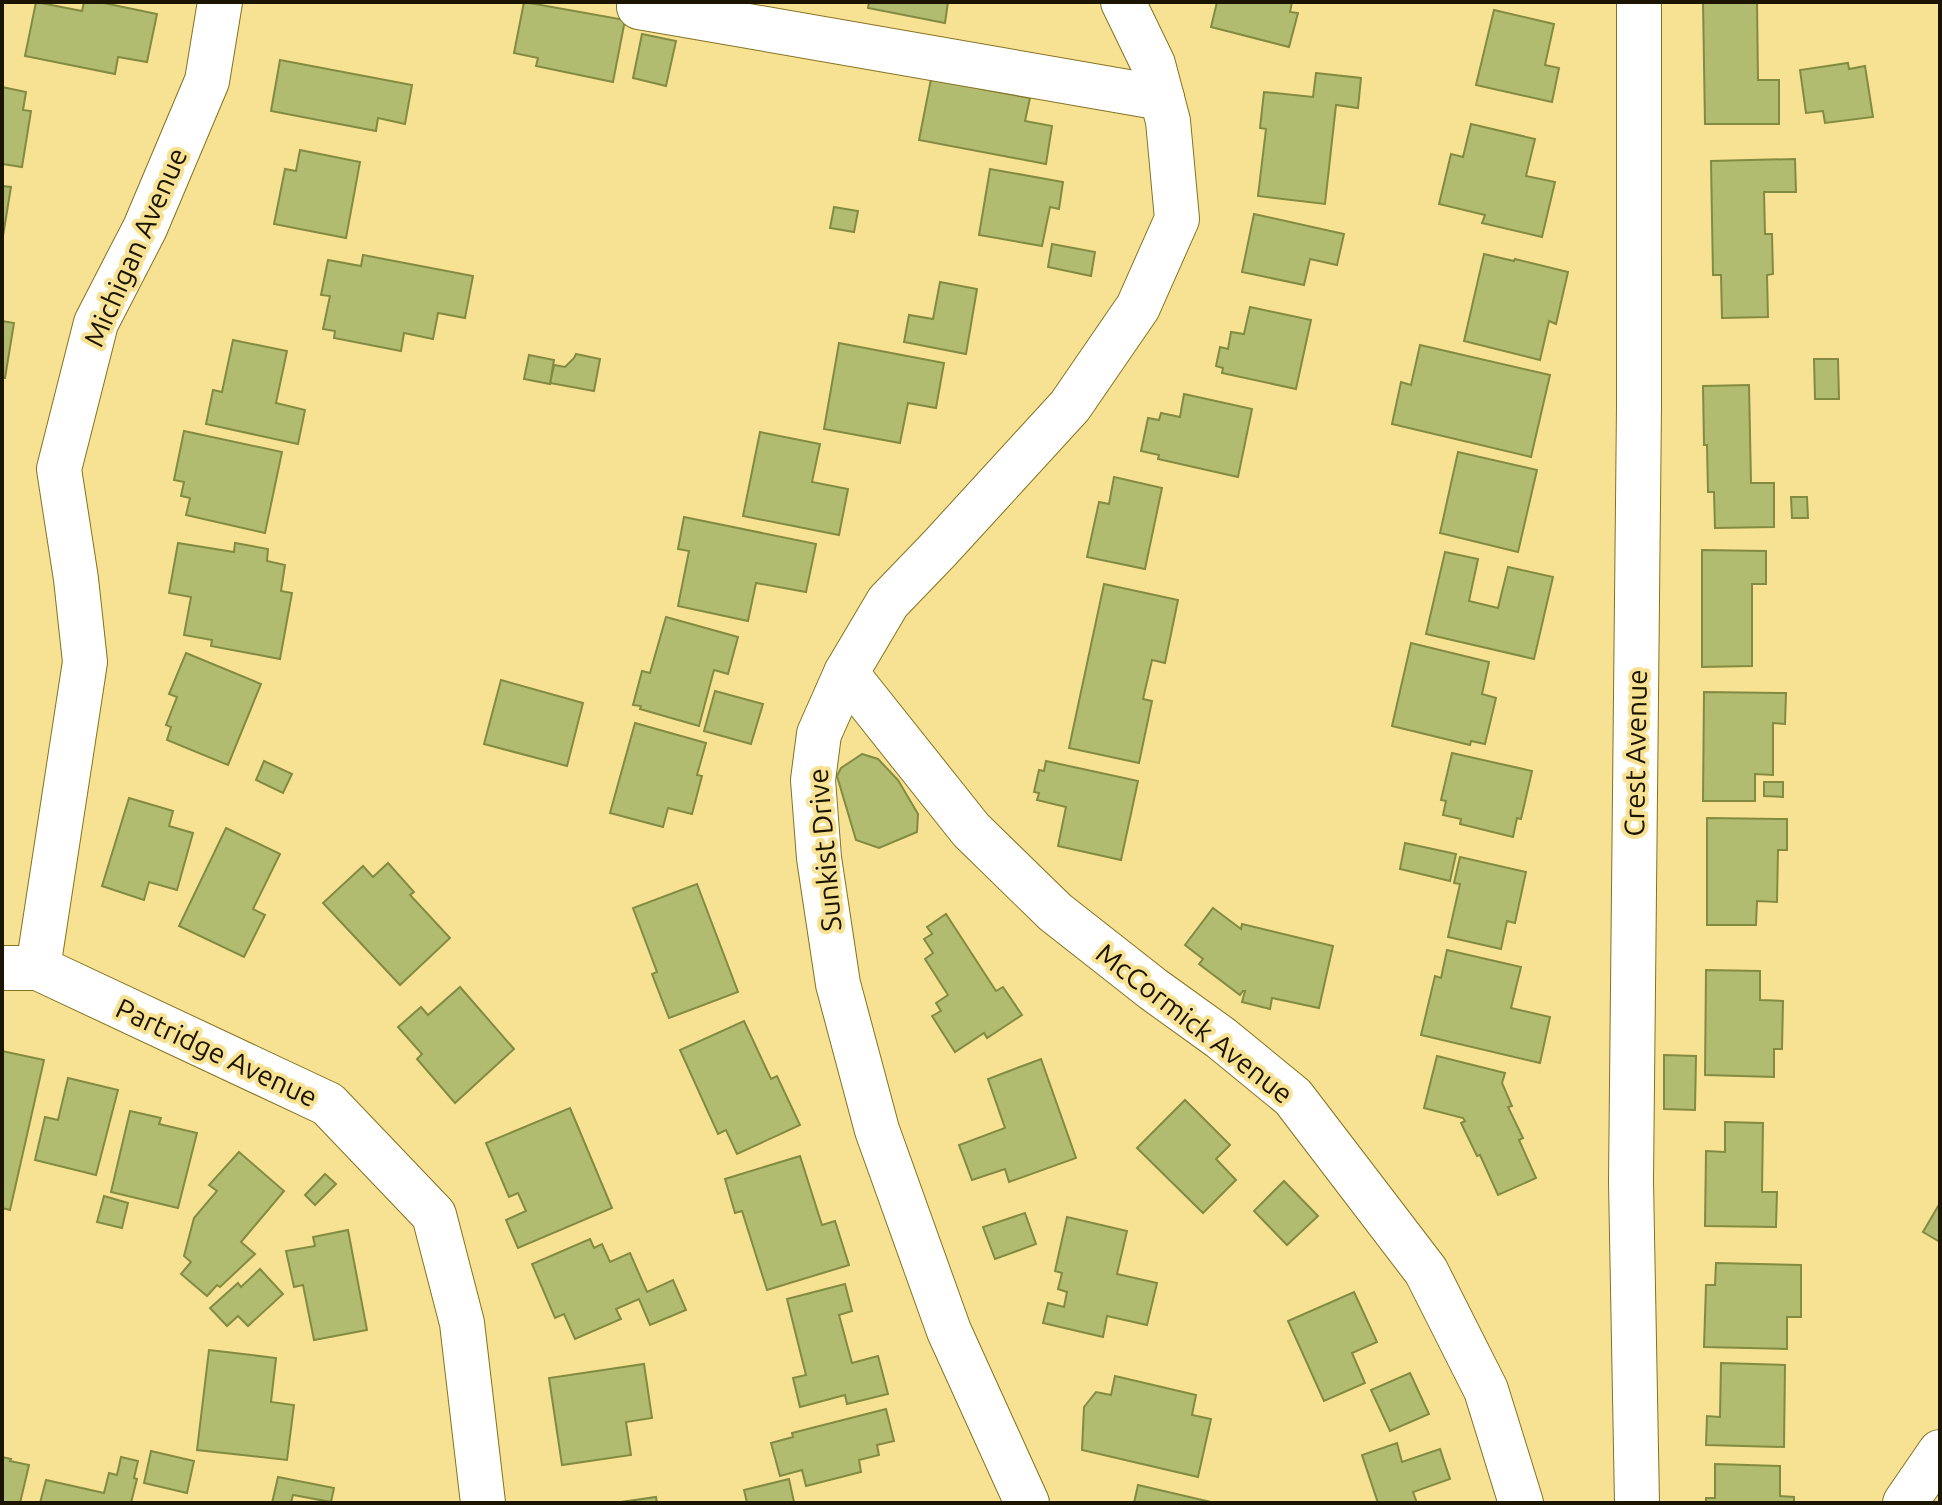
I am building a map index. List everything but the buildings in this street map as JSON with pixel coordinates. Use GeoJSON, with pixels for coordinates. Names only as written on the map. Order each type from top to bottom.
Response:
{"type":"FeatureCollection","features":[{"type":"Feature","properties":{"kind":"street","name":"Michigan Avenue"},"geometry":{"type":"LineString","coordinates":[[20,968],[85,662],[59,469],[96,323],[145,228],[207,81],[220,2]]}},
{"type":"Feature","properties":{"kind":"street","name":"Sunkist Drive"},"geometry":{"type":"LineString","coordinates":[[1027,1503],[949,1331],[877,1130],[838,984],[819,858],[813,780],[819,734],[846,673],[888,602],[1070,406],[1138,307],[1177,219],[1168,121],[1153,64],[1123,2]]}},
{"type":"Feature","properties":{"kind":"street","name":"Crest Avenue"},"geometry":{"type":"LineString","coordinates":[[1637,1503],[1631,1181],[1639,2]]}},
{"type":"Feature","properties":{"kind":"street"},"geometry":{"type":"LineString","coordinates":[[639,7],[1162,98]]}},
{"type":"Feature","properties":{"kind":"street","name":"McCormick Avenue"},"geometry":{"type":"LineString","coordinates":[[846,673],[971,830],[1055,912],[1293,1097],[1426,1271],[1486,1390],[1521,1503]]}},
{"type":"Feature","properties":{"kind":"street","name":"Partridge Avenue"},"geometry":{"type":"LineString","coordinates":[[20,968],[328,1104],[434,1215],[462,1323],[483,1503]]}},
{"type":"Feature","properties":{"kind":"street"},"geometry":{"type":"LineString","coordinates":[[1905,1503],[1940,1452]]}}]}
